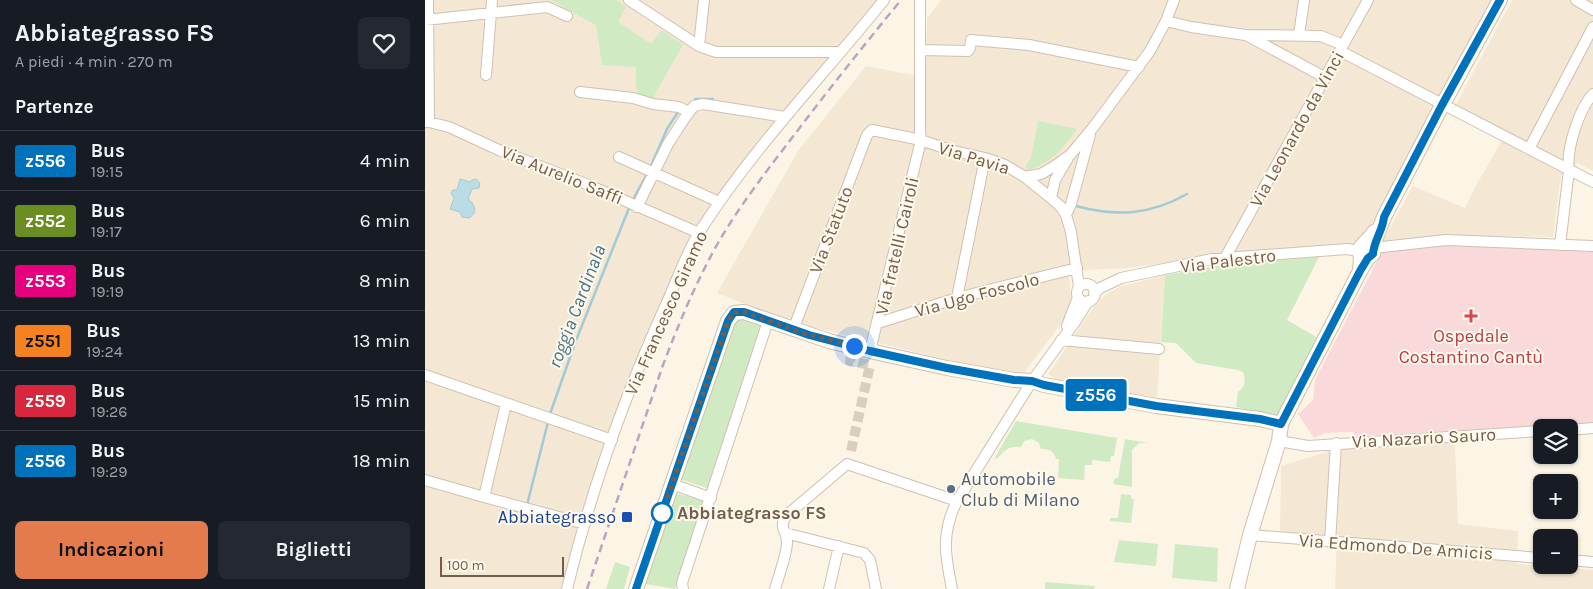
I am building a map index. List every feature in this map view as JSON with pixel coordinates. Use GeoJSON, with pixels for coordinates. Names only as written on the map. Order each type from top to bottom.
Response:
{"type":"FeatureCollection","features":[{"type":"Feature","properties":{"kind":"street"},"geometry":{"type":"LineString","coordinates":[[427,122],[426,20],[428,0]]}},
{"type":"Feature","properties":{"kind":"street"},"geometry":{"type":"LineString","coordinates":[[487,75],[492,0]]}},
{"type":"Feature","properties":{"kind":"street"},"geometry":{"type":"LineString","coordinates":[[629,0],[699,46],[716,52],[726,54],[841,52]]}},
{"type":"Feature","properties":{"kind":"street"},"geometry":{"type":"LineString","coordinates":[[699,46],[704,0]]}},
{"type":"Feature","properties":{"kind":"street","name":"Via Francesco Giramo"},"geometry":{"type":"LineString","coordinates":[[567,589],[585,524],[612,440],[651,338],[699,233],[751,158],[884,0]]}},
{"type":"Feature","properties":{"kind":"street","name":"Via fratelli Cairoli"},"geometry":{"type":"LineString","coordinates":[[870,351],[921,140],[919,0]]}},
{"type":"Feature","properties":{"kind":"street"},"geometry":{"type":"LineString","coordinates":[[1051,198],[1055,180],[1070,155],[1139,67],[1166,21],[1175,0]]}},
{"type":"Feature","properties":{"kind":"street"},"geometry":{"type":"LineString","coordinates":[[1299,35],[1303,0]]}},
{"type":"Feature","properties":{"kind":"street","name":"Via Leonardo da Vinci"},"geometry":{"type":"LineString","coordinates":[[1225,258],[1369,0]]}},
{"type":"Feature","properties":{"kind":"street"},"geometry":{"type":"LineString","coordinates":[[1237,589],[1250,535],[1279,441],[1281,424],[1360,271],[1365,252],[1442,105],[1500,0]]}},
{"type":"Feature","properties":{"kind":"street"},"geometry":{"type":"LineString","coordinates":[[1576,0],[1593,10]]}},
{"type":"Feature","properties":{"kind":"street"},"geometry":{"type":"LineString","coordinates":[[426,20],[547,7],[567,16]]}},
{"type":"Feature","properties":{"kind":"street"},"geometry":{"type":"LineString","coordinates":[[1166,21],[1191,27],[1245,35],[1321,36],[1442,105],[1593,182]]}},
{"type":"Feature","properties":{"kind":"street"},"geometry":{"type":"LineString","coordinates":[[1529,149],[1593,27]]}},
{"type":"Feature","properties":{"kind":"street"},"geometry":{"type":"LineString","coordinates":[[1245,35],[1325,78]]}},
{"type":"Feature","properties":{"kind":"street"},"geometry":{"type":"LineString","coordinates":[[920,50],[968,51],[971,40],[1029,44],[1139,67]]}},
{"type":"Feature","properties":{"kind":"street"},"geometry":{"type":"LineString","coordinates":[[580,92],[633,98],[653,104],[679,107],[689,112]]}},
{"type":"Feature","properties":{"kind":"street"},"geometry":{"type":"LineString","coordinates":[[1560,245],[1569,170],[1567,162],[1576,124],[1583,107],[1593,94]]}},
{"type":"Feature","properties":{"kind":"street"},"geometry":{"type":"LineString","coordinates":[[637,207],[668,144],[694,106],[703,104],[785,117]]}},
{"type":"Feature","properties":{"kind":"street","name":"Via Aurelio Saffi"},"geometry":{"type":"LineString","coordinates":[[427,122],[449,127],[699,233]]}},
{"type":"Feature","properties":{"kind":"street"},"geometry":{"type":"LineString","coordinates":[[1066,216],[1092,129]]}},
{"type":"Feature","properties":{"kind":"street","name":"Via Pavia"},"geometry":{"type":"LineString","coordinates":[[869,131],[921,140],[951,150],[985,158],[1005,165],[1025,177],[1061,207],[1066,216],[1086,287]]}},
{"type":"Feature","properties":{"kind":"street","name":"Via Statuto"},"geometry":{"type":"LineString","coordinates":[[793,330],[869,131]]}},
{"type":"Feature","properties":{"kind":"street"},"geometry":{"type":"LineString","coordinates":[[1025,177],[1041,174],[1070,155]]}},
{"type":"Feature","properties":{"kind":"street"},"geometry":{"type":"LineString","coordinates":[[619,157],[719,202]]}},
{"type":"Feature","properties":{"kind":"street"},"geometry":{"type":"LineString","coordinates":[[957,298],[985,158]]}},
{"type":"Feature","properties":{"kind":"street","name":"Via Palestro"},"geometry":{"type":"LineString","coordinates":[[1086,287],[1133,275],[1225,258],[1347,249],[1365,252],[1446,240],[1593,246]]}},
{"type":"Feature","properties":{"kind":"street"},"geometry":{"type":"LineString","coordinates":[[952,589],[945,548],[950,515],[1032,381],[1061,340],[1086,287]]}},
{"type":"Feature","properties":{"kind":"street","name":"Via Ugo Foscolo"},"geometry":{"type":"LineString","coordinates":[[878,323],[957,298],[1086,287]]}},
{"type":"Feature","properties":{"kind":"street"},"geometry":{"type":"LineString","coordinates":[[636,589],[728,321],[734,312],[744,312],[793,330],[870,351],[947,368],[1014,380],[1032,381],[1053,387],[1156,406],[1260,419],[1281,424]]}},
{"type":"Feature","properties":{"kind":"street"},"geometry":{"type":"LineString","coordinates":[[683,589],[682,583],[768,321]]}},
{"type":"Feature","properties":{"kind":"street"},"geometry":{"type":"LineString","coordinates":[[1061,340],[1159,349]]}},
{"type":"Feature","properties":{"kind":"street"},"geometry":{"type":"LineString","coordinates":[[425,375],[612,440]]}},
{"type":"Feature","properties":{"kind":"street"},"geometry":{"type":"LineString","coordinates":[[484,497],[506,404]]}},
{"type":"Feature","properties":{"kind":"street"},"geometry":{"type":"LineString","coordinates":[[1578,429],[1593,428]]}},
{"type":"Feature","properties":{"kind":"street","name":"Via Nazario Sauro"},"geometry":{"type":"LineString","coordinates":[[1279,441],[1308,446],[1533,431]]}},
{"type":"Feature","properties":{"kind":"street"},"geometry":{"type":"LineString","coordinates":[[1331,542],[1336,443]]}},
{"type":"Feature","properties":{"kind":"street"},"geometry":{"type":"LineString","coordinates":[[775,589],[787,542],[782,528],[783,521],[787,515],[847,464],[957,501]]}},
{"type":"Feature","properties":{"kind":"street"},"geometry":{"type":"LineString","coordinates":[[425,480],[585,524]]}},
{"type":"Feature","properties":{"kind":"street"},"geometry":{"type":"LineString","coordinates":[[671,484],[711,498]]}},
{"type":"Feature","properties":{"kind":"street"},"geometry":{"type":"LineString","coordinates":[[785,533],[865,553],[868,556],[876,589]]}},
{"type":"Feature","properties":{"kind":"street","name":"Via Edmondo De Amicis"},"geometry":{"type":"LineString","coordinates":[[1250,535],[1533,557]]}},
{"type":"Feature","properties":{"kind":"street"},"geometry":{"type":"LineString","coordinates":[[829,589],[839,546]]}},
{"type":"Feature","properties":{"kind":"street"},"geometry":{"type":"LineString","coordinates":[[1578,561],[1593,562]]}},
{"type":"Feature","properties":{"kind":"shaded area"},"geometry":{"type":"Polygon","coordinates":[[[425,0],[880,0],[841,47],[686,253],[562,589],[425,589],[425,0]]]}},
{"type":"Feature","properties":{"kind":"shaded area"},"geometry":{"type":"Polygon","coordinates":[[[941,0],[1493,0],[1366,236],[1349,246],[1234,255],[1127,268],[1086,270],[1069,276],[1071,297],[1064,320],[1024,373],[981,368],[788,321],[717,293],[798,151],[866,66],[913,75],[926,60],[927,18],[941,0]]]}},
{"type":"Feature","properties":{"kind":"shaded area"},"geometry":{"type":"Polygon","coordinates":[[[1512,0],[1593,0],[1593,171],[1578,163],[1561,175],[1553,237],[1495,236],[1382,242],[1413,186],[1465,208],[1507,132],[1453,110],[1512,0]]]}},
{"type":"Feature","properties":{"kind":"shaded area","name":"Ospedale Costantino Cantù"},"geometry":{"type":"Polygon","coordinates":[[[1446,243],[1593,252],[1593,423],[1578,424],[1578,419],[1533,419],[1533,426],[1355,436],[1353,432],[1325,433],[1314,438],[1298,414],[1313,400],[1315,380],[1383,250],[1446,243]]]}},
{"type":"Feature","properties":{"kind":"shaded area"},"geometry":{"type":"Polygon","coordinates":[[[1165,275],[1157,398],[1062,383],[1048,374],[1095,305],[1107,294],[1119,287],[1165,275]]]}},
{"type":"Feature","properties":{"kind":"shaded area"},"geometry":{"type":"Polygon","coordinates":[[[1455,443],[1458,524],[1518,531],[1517,564],[1533,565],[1533,574],[1578,574],[1578,569],[1593,570],[1593,589],[1335,589],[1337,536],[1280,532],[1281,466],[1346,446],[1455,443]]]}},
{"type":"Feature","properties":{"kind":"green space"},"geometry":{"type":"Polygon","coordinates":[[[551,0],[616,0],[626,7],[618,22],[651,44],[661,30],[683,45],[655,94],[654,101],[639,97],[636,86],[636,67],[602,65],[596,25],[551,0]]]}},
{"type":"Feature","properties":{"kind":"green space"},"geometry":{"type":"Polygon","coordinates":[[[1038,121],[1077,129],[1057,154],[1029,170],[1025,167],[1031,158],[1038,121]]]}},
{"type":"Feature","properties":{"kind":"green space"},"geometry":{"type":"Polygon","coordinates":[[[1319,257],[1287,320],[1318,338],[1279,416],[1236,407],[1238,392],[1244,383],[1243,372],[1196,363],[1176,343],[1161,342],[1165,275],[1227,264],[1319,257]]]}},
{"type":"Feature","properties":{"kind":"green space"},"geometry":{"type":"Polygon","coordinates":[[[742,318],[760,323],[761,327],[709,489],[680,479],[729,328],[742,318]]]}},
{"type":"Feature","properties":{"kind":"green space"},"geometry":{"type":"Polygon","coordinates":[[[1016,421],[1117,438],[1114,456],[1111,456],[1110,462],[1092,460],[1092,465],[1085,465],[1084,480],[1058,478],[1059,459],[1056,459],[1051,451],[1041,449],[1039,443],[1032,439],[1024,441],[1021,447],[1008,449],[998,458],[994,459],[1016,421]]]}},
{"type":"Feature","properties":{"kind":"green space"},"geometry":{"type":"Polygon","coordinates":[[[1125,439],[1148,443],[1139,443],[1132,450],[1132,487],[1113,484],[1115,478],[1118,478],[1125,439]]]}},
{"type":"Feature","properties":{"kind":"green space"},"geometry":{"type":"Polygon","coordinates":[[[675,493],[704,501],[675,589],[646,584],[675,493]]]}},
{"type":"Feature","properties":{"kind":"green space"},"geometry":{"type":"Polygon","coordinates":[[[1121,494],[1131,495],[1131,499],[1134,499],[1131,523],[1110,521],[1110,518],[1118,518],[1121,494]]]}},
{"type":"Feature","properties":{"kind":"green space"},"geometry":{"type":"Polygon","coordinates":[[[1119,540],[1158,544],[1156,566],[1114,562],[1119,540]]]}},
{"type":"Feature","properties":{"kind":"green space"},"geometry":{"type":"Polygon","coordinates":[[[1175,544],[1218,548],[1217,582],[1172,578],[1175,544]]]}},
{"type":"Feature","properties":{"kind":"green space"},"geometry":{"type":"Polygon","coordinates":[[[615,562],[630,567],[624,589],[606,589],[615,562]]]}},
{"type":"Feature","properties":{"kind":"green space"},"geometry":{"type":"Polygon","coordinates":[[[1045,582],[1095,586],[1094,589],[1045,589],[1045,582]]]}},
{"type":"Feature","properties":{"kind":"water"},"geometry":{"type":"Polygon","coordinates":[[[460,179],[470,182],[476,179],[480,183],[479,188],[472,189],[468,199],[475,208],[474,213],[469,218],[462,217],[460,212],[450,209],[454,198],[451,193],[453,190],[457,190],[460,179]]]}},
{"type":"Feature","properties":{"kind":"waterway","name":"roggia Cardinala"},"geometry":{"type":"LineString","coordinates":[[695,99],[713,99]]}},
{"type":"Feature","properties":{"kind":"waterway","name":"roggia Cardinala"},"geometry":{"type":"LineString","coordinates":[[650,168],[667,129],[678,112]]}},
{"type":"Feature","properties":{"kind":"waterway","name":"roggia Cardinala"},"geometry":{"type":"LineString","coordinates":[[632,201],[647,174]]}},
{"type":"Feature","properties":{"kind":"waterway","name":"roggia Cardinala"},"geometry":{"type":"LineString","coordinates":[[1076,206],[1105,212],[1133,212],[1160,206],[1187,194]]}},
{"type":"Feature","properties":{"kind":"waterway","name":"roggia Cardinala"},"geometry":{"type":"LineString","coordinates":[[550,414],[575,343],[629,208]]}},
{"type":"Feature","properties":{"kind":"waterway","name":"roggia Cardinala"},"geometry":{"type":"LineString","coordinates":[[527,505],[548,422]]}},
{"type":"Feature","properties":{"kind":"tunnel"},"geometry":{"type":"LineString","coordinates":[[851,451],[870,365],[850,361],[854,346]]}},
{"type":"Feature","properties":{"kind":"railway"},"geometry":{"type":"LineString","coordinates":[[587,589],[663,365],[702,273],[718,243],[765,174],[834,83],[901,0]]}},
{"type":"Feature","properties":{"kind":"bus line","name":"z556"},"geometry":{"type":"LineString","coordinates":[[636,589],[728,321],[734,312],[744,312],[829,341],[947,368],[1014,380],[1032,381],[1044,385],[1156,406],[1260,419],[1281,424],[1360,271],[1368,258],[1373,254],[1374,243],[1384,222],[1384,217],[1442,105],[1500,0]]}},
{"type":"Feature","properties":{"kind":"place","name":"Ospedale Costantino Cantù"},"geometry":{"type":"Point","coordinates":[1471,316]}},
{"type":"Feature","properties":{"kind":"place","name":"Automobile Club di Milano"},"geometry":{"type":"Point","coordinates":[951,489]}},
{"type":"Feature","properties":{"kind":"place","name":"Abbiategrasso FS"},"geometry":{"type":"Point","coordinates":[662,513]}},
{"type":"Feature","properties":{"kind":"place","name":"Abbiategrasso"},"geometry":{"type":"Point","coordinates":[627,517]}},
{"type":"Feature","properties":{"kind":"route"},"geometry":{"type":"LineString","coordinates":[[662,513],[728,321],[734,312],[744,312],[809,335],[854,346]]}}]}
